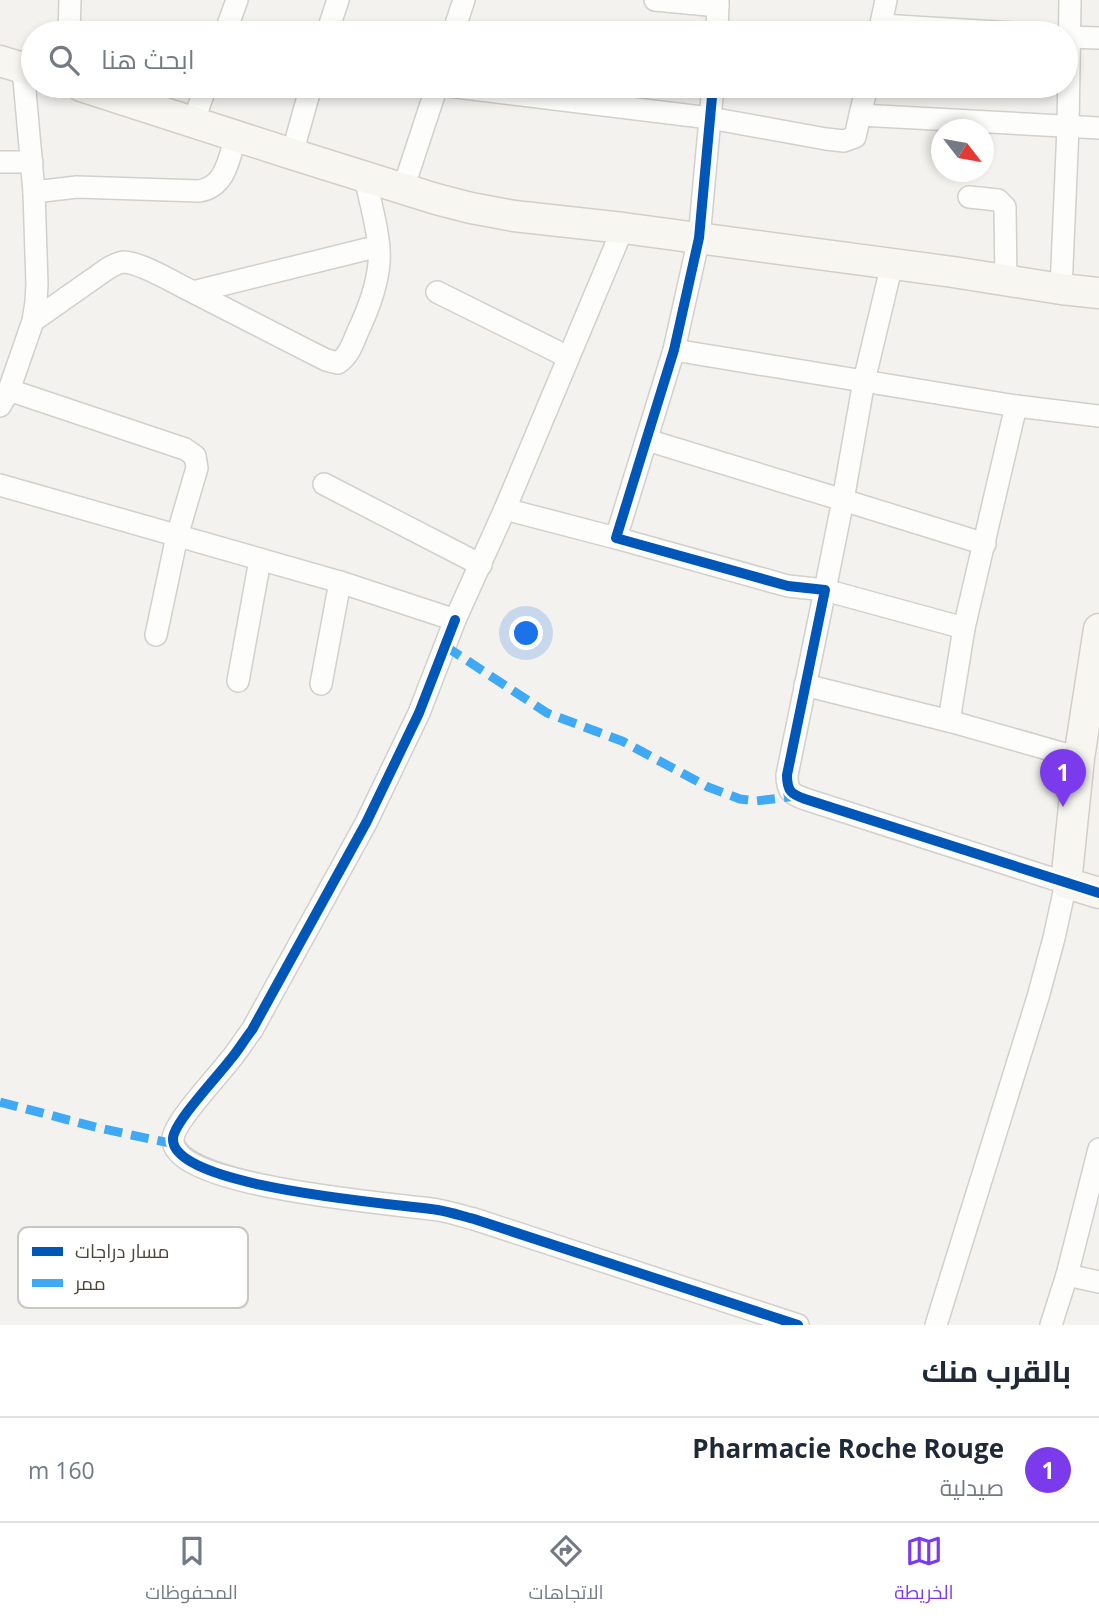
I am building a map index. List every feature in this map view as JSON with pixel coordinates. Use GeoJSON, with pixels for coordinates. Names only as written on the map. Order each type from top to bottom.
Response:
{"type":"FeatureCollection","features":[{"type":"Feature","properties":{"kind":"street"},"geometry":{"type":"LineString","coordinates":[[69,21],[70,0]]}},
{"type":"Feature","properties":{"kind":"street"},"geometry":{"type":"LineString","coordinates":[[229,21],[237,0]]}},
{"type":"Feature","properties":{"kind":"street"},"geometry":{"type":"LineString","coordinates":[[331,21],[338,0]]}},
{"type":"Feature","properties":{"kind":"street"},"geometry":{"type":"LineString","coordinates":[[457,21],[464,0]]}},
{"type":"Feature","properties":{"kind":"street"},"geometry":{"type":"LineString","coordinates":[[655,0],[718,3],[717,21]]}},
{"type":"Feature","properties":{"kind":"street"},"geometry":{"type":"LineString","coordinates":[[882,21],[886,0]]}},
{"type":"Feature","properties":{"kind":"street"},"geometry":{"type":"LineString","coordinates":[[1069,21],[1070,0]]}},
{"type":"Feature","properties":{"kind":"street"},"geometry":{"type":"LineString","coordinates":[[1078,37],[1099,38]]}},
{"type":"Feature","properties":{"kind":"street"},"geometry":{"type":"LineString","coordinates":[[23,98],[32,162],[37,284],[33,321],[5,398],[191,452],[195,456],[196,474],[177,536],[156,635]]}},
{"type":"Feature","properties":{"kind":"street"},"geometry":{"type":"LineString","coordinates":[[117,98],[402,189],[471,208],[514,216],[699,238],[1099,293]]}},
{"type":"Feature","properties":{"kind":"street"},"geometry":{"type":"LineString","coordinates":[[193,123],[202,98]]}},
{"type":"Feature","properties":{"kind":"street"},"geometry":{"type":"LineString","coordinates":[[292,154],[308,98]]}},
{"type":"Feature","properties":{"kind":"street"},"geometry":{"type":"LineString","coordinates":[[402,189],[433,98]]}},
{"type":"Feature","properties":{"kind":"street"},"geometry":{"type":"LineString","coordinates":[[546,98],[710,118],[844,141],[855,137],[864,98]]}},
{"type":"Feature","properties":{"kind":"street"},"geometry":{"type":"LineString","coordinates":[[616,538],[674,350],[699,238],[712,98]]}},
{"type":"Feature","properties":{"kind":"street"},"geometry":{"type":"LineString","coordinates":[[1061,289],[1068,98]]}},
{"type":"Feature","properties":{"kind":"street"},"geometry":{"type":"LineString","coordinates":[[860,115],[1099,128]]}},
{"type":"Feature","properties":{"kind":"street"},"geometry":{"type":"LineString","coordinates":[[34,192],[78,187],[207,190],[223,174],[236,136]]}},
{"type":"Feature","properties":{"kind":"street"},"geometry":{"type":"LineString","coordinates":[[0,162],[32,162]]}},
{"type":"Feature","properties":{"kind":"street"},"geometry":{"type":"LineString","coordinates":[[33,321],[107,268],[125,262],[143,267],[326,360],[338,363],[348,353],[369,303],[379,262],[379,246],[365,177]]}},
{"type":"Feature","properties":{"kind":"street"},"geometry":{"type":"LineString","coordinates":[[969,197],[998,200],[1005,207],[1006,281]]}},
{"type":"Feature","properties":{"kind":"street"},"geometry":{"type":"LineString","coordinates":[[623,228],[419,713],[366,823],[252,1030],[179,1124],[173,1137],[174,1144],[194,1163],[221,1174],[287,1191],[439,1210],[474,1219],[798,1325]]}},
{"type":"Feature","properties":{"kind":"street"},"geometry":{"type":"LineString","coordinates":[[193,292],[379,246]]}},
{"type":"Feature","properties":{"kind":"street"},"geometry":{"type":"LineString","coordinates":[[892,264],[864,381],[787,784],[792,793],[805,799],[1099,892]]}},
{"type":"Feature","properties":{"kind":"street"},"geometry":{"type":"LineString","coordinates":[[438,292],[568,357]]}},
{"type":"Feature","properties":{"kind":"street"},"geometry":{"type":"LineString","coordinates":[[674,350],[1016,406],[1099,416]]}},
{"type":"Feature","properties":{"kind":"street"},"geometry":{"type":"LineString","coordinates":[[949,721],[964,628],[1016,406]]}},
{"type":"Feature","properties":{"kind":"street"},"geometry":{"type":"LineString","coordinates":[[647,440],[985,544]]}},
{"type":"Feature","properties":{"kind":"street"},"geometry":{"type":"LineString","coordinates":[[324,484],[481,565]]}},
{"type":"Feature","properties":{"kind":"street"},"geometry":{"type":"LineString","coordinates":[[1,491],[177,536],[340,582],[456,620]]}},
{"type":"Feature","properties":{"kind":"street"},"geometry":{"type":"LineString","coordinates":[[505,509],[777,584],[825,590],[964,628]]}},
{"type":"Feature","properties":{"kind":"street"},"geometry":{"type":"LineString","coordinates":[[238,681],[261,560]]}},
{"type":"Feature","properties":{"kind":"street"},"geometry":{"type":"LineString","coordinates":[[321,684],[340,582]]}},
{"type":"Feature","properties":{"kind":"street"},"geometry":{"type":"LineString","coordinates":[[936,1325],[1054,938],[1066,883],[1079,758],[1099,629]]}},
{"type":"Feature","properties":{"kind":"street"},"geometry":{"type":"LineString","coordinates":[[805,685],[949,721],[1079,758]]}},
{"type":"Feature","properties":{"kind":"street"},"geometry":{"type":"LineString","coordinates":[[1051,1325],[1067,1275],[1099,1149]]}},
{"type":"Feature","properties":{"kind":"street"},"geometry":{"type":"LineString","coordinates":[[1067,1275],[1099,1282]]}},
{"type":"Feature","properties":{"kind":"marked path"},"geometry":{"type":"LineString","coordinates":[[445,646],[547,713],[622,741],[708,787],[740,799],[756,801],[797,796]]}},
{"type":"Feature","properties":{"kind":"marked path"},"geometry":{"type":"LineString","coordinates":[[0,1102],[174,1144]]}},
{"type":"Feature","properties":{"kind":"cycle path"},"geometry":{"type":"LineString","coordinates":[[712,98],[699,238],[674,350],[616,538],[788,586],[825,590],[787,775],[788,785],[793,793],[1099,893]]}},
{"type":"Feature","properties":{"kind":"cycle path"},"geometry":{"type":"LineString","coordinates":[[455,620],[419,713],[366,823],[252,1030],[189,1110],[173,1138],[182,1155],[207,1170],[290,1190],[452,1213],[798,1325]]}},
{"type":"Feature","properties":{"kind":"place","name":"Pharmacie Roche Rouge"},"geometry":{"type":"Point","coordinates":[1063,807]}}]}
